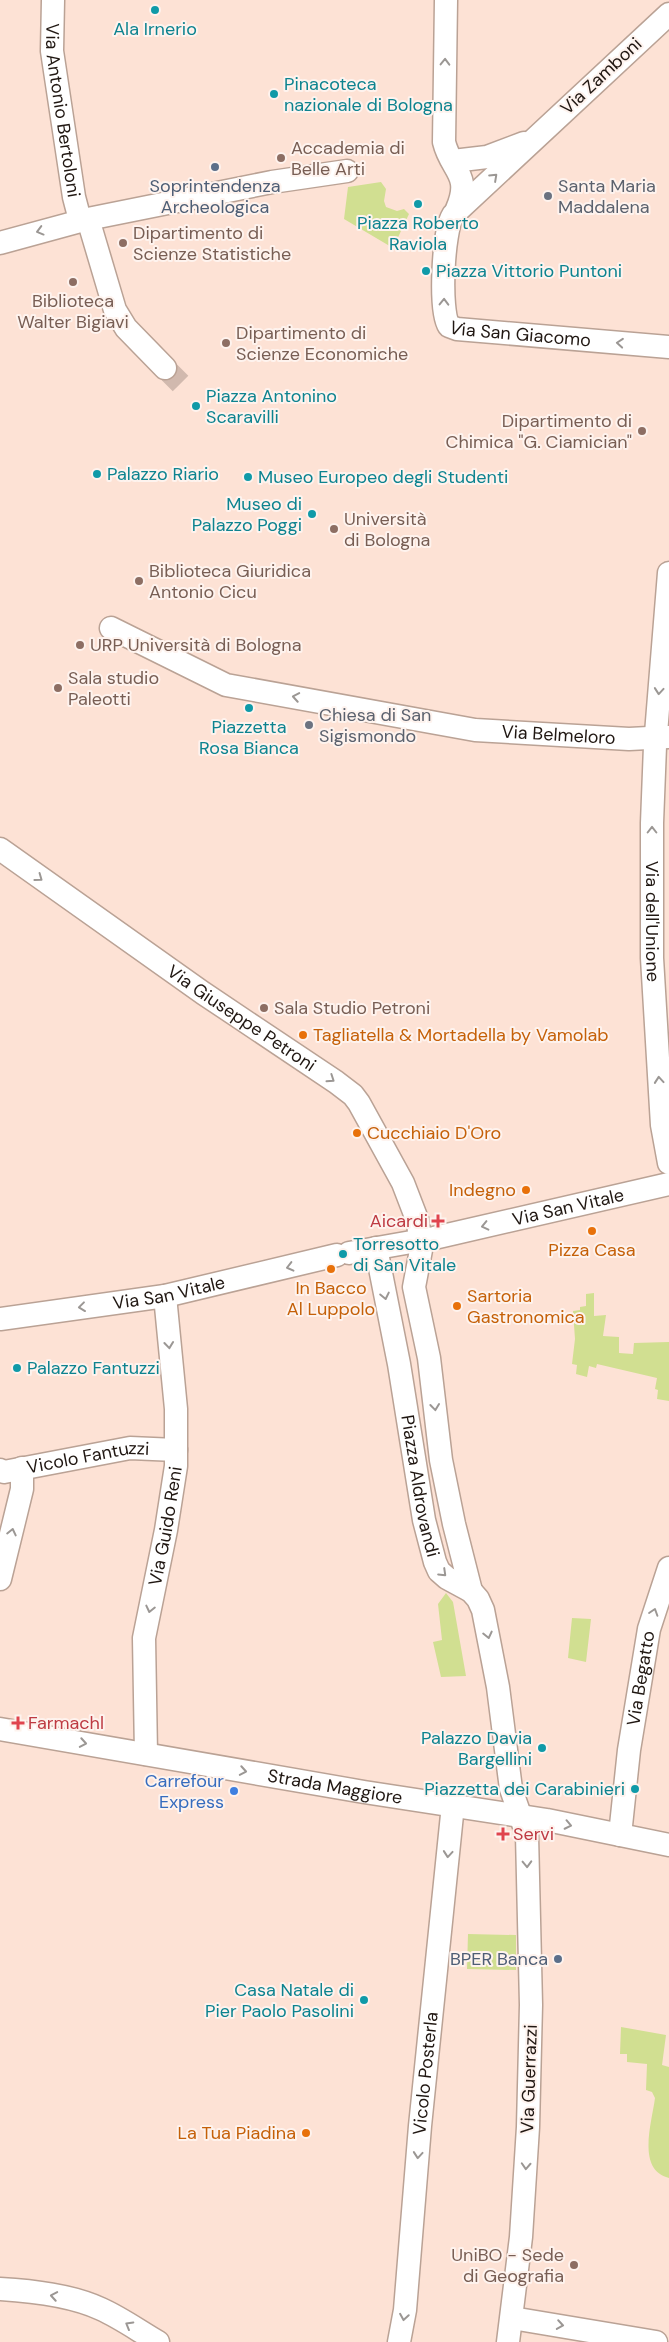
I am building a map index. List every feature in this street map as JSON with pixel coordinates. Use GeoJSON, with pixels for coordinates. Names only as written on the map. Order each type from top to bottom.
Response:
{"type":"FeatureCollection","features":[{"type":"Feature","properties":{"kind":"street","name":"Via Antonio Bertoloni"},"geometry":{"type":"LineString","coordinates":[[53,0],[52,51],[74,197],[84,220],[115,310],[126,328],[166,368]]}},
{"type":"Feature","properties":{"kind":"street"},"geometry":{"type":"LineString","coordinates":[[446,0],[444,142],[463,187],[463,196],[453,215]]}},
{"type":"Feature","properties":{"kind":"street","name":"Via Zamboni"},"geometry":{"type":"LineString","coordinates":[[453,215],[669,14]]}},
{"type":"Feature","properties":{"kind":"street","name":"Via Zamboni"},"geometry":{"type":"LineString","coordinates":[[453,161],[487,157],[534,138]]}},
{"type":"Feature","properties":{"kind":"street"},"geometry":{"type":"LineString","coordinates":[[0,243],[84,220],[272,182],[347,171]]}},
{"type":"Feature","properties":{"kind":"street","name":"Via San Giacomo"},"geometry":{"type":"LineString","coordinates":[[453,215],[445,251],[444,313],[449,326],[669,347]]}},
{"type":"Feature","properties":{"kind":"street","name":"Via dell'Unione"},"geometry":{"type":"LineString","coordinates":[[669,573],[662,738],[652,823],[652,958],[662,1125],[669,1163]]}},
{"type":"Feature","properties":{"kind":"street","name":"Via Belmeloro"},"geometry":{"type":"LineString","coordinates":[[111,628],[226,685],[448,725],[510,733],[629,739],[662,738]]}},
{"type":"Feature","properties":{"kind":"street","name":"Via Giuseppe Petroni"},"geometry":{"type":"LineString","coordinates":[[0,849],[203,993],[353,1095],[403,1183],[418,1222],[421,1239]]}},
{"type":"Feature","properties":{"kind":"street","name":"Via San Vitale"},"geometry":{"type":"LineString","coordinates":[[0,1319],[164,1296],[343,1254],[421,1239],[669,1184]]}},
{"type":"Feature","properties":{"kind":"street","name":"Piazza Aldrovandi"},"geometry":{"type":"LineString","coordinates":[[421,1239],[414,1287],[429,1358],[441,1460],[454,1524],[471,1591]]}},
{"type":"Feature","properties":{"kind":"street","name":"Piazza Aldrovandi"},"geometry":{"type":"LineString","coordinates":[[376,1248],[399,1364],[422,1511],[439,1571],[447,1578],[471,1591],[478,1599],[483,1610],[491,1645],[511,1789],[520,1816]]}},
{"type":"Feature","properties":{"kind":"street","name":"Via Guido Reni"},"geometry":{"type":"LineString","coordinates":[[146,1754],[144,1638],[166,1530],[174,1481],[176,1450],[175,1395],[164,1296]]}},
{"type":"Feature","properties":{"kind":"street"},"geometry":{"type":"LineString","coordinates":[[399,1364],[429,1358]]}},
{"type":"Feature","properties":{"kind":"street","name":"Vicolo Fantuzzi"},"geometry":{"type":"LineString","coordinates":[[0,1470],[4,1472],[130,1448],[176,1450]]}},
{"type":"Feature","properties":{"kind":"street"},"geometry":{"type":"LineString","coordinates":[[0,1579],[22,1489],[22,1468]]}},
{"type":"Feature","properties":{"kind":"street","name":"Via Begatto"},"geometry":{"type":"LineString","coordinates":[[620,1835],[628,1763],[649,1629],[669,1568]]}},
{"type":"Feature","properties":{"kind":"street","name":"Strada Maggiore"},"geometry":{"type":"LineString","coordinates":[[0,1729],[520,1816],[669,1845]]}},
{"type":"Feature","properties":{"kind":"street","name":"Vicolo Posterla"},"geometry":{"type":"LineString","coordinates":[[399,2342],[405,2310],[420,2126],[453,1805]]}},
{"type":"Feature","properties":{"kind":"street","name":"Via Guerrazzi"},"geometry":{"type":"LineString","coordinates":[[508,2342],[525,2189],[531,2023],[527,1834],[520,1816]]}},
{"type":"Feature","properties":{"kind":"street"},"geometry":{"type":"LineString","coordinates":[[0,2289],[21,2290],[65,2298],[101,2309],[158,2342]]}},
{"type":"Feature","properties":{"kind":"street"},"geometry":{"type":"LineString","coordinates":[[512,2318],[656,2342]]}},
{"type":"Feature","properties":{"kind":"green space"},"geometry":{"type":"Polygon","coordinates":[[[381,182],[386,189],[384,201],[386,207],[397,211],[404,209],[409,214],[393,248],[344,219],[348,187],[381,182]]]}},
{"type":"Feature","properties":{"kind":"green space"},"geometry":{"type":"Polygon","coordinates":[[[594,1293],[594,1316],[606,1315],[603,1336],[619,1337],[619,1353],[633,1354],[634,1343],[669,1342],[669,1401],[657,1399],[658,1390],[655,1389],[657,1378],[597,1364],[596,1368],[589,1366],[587,1377],[576,1374],[577,1365],[572,1364],[575,1339],[573,1311],[580,1310],[580,1307],[586,1306],[586,1294],[594,1293]]]}},
{"type":"Feature","properties":{"kind":"green space"},"geometry":{"type":"Polygon","coordinates":[[[446,1593],[453,1602],[466,1676],[441,1677],[433,1642],[442,1640],[438,1604],[446,1593]]]}},
{"type":"Feature","properties":{"kind":"green space"},"geometry":{"type":"Polygon","coordinates":[[[572,1618],[591,1619],[586,1662],[568,1658],[572,1618]]]}},
{"type":"Feature","properties":{"kind":"green space"},"geometry":{"type":"Polygon","coordinates":[[[468,1934],[516,1935],[516,1970],[467,1969],[468,1934]]]}},
{"type":"Feature","properties":{"kind":"green space"},"geometry":{"type":"Polygon","coordinates":[[[621,2027],[666,2035],[662,2065],[669,2067],[669,2178],[659,2173],[652,2166],[649,2156],[649,2132],[655,2098],[652,2092],[646,2090],[647,2064],[627,2062],[627,2054],[620,2054],[621,2027]]]}},
{"type":"Feature","properties":{"kind":"tunnel"},"geometry":{"type":"LineString","coordinates":[[165,368],[181,384]]}},
{"type":"Feature","properties":{"kind":"place","name":"Ala Irnerio"},"geometry":{"type":"Point","coordinates":[155,10]}},
{"type":"Feature","properties":{"kind":"place","name":"Pinacoteca nazionale di Bologna"},"geometry":{"type":"Point","coordinates":[274,94]}},
{"type":"Feature","properties":{"kind":"place","name":"Accademia di Belle Arti"},"geometry":{"type":"Point","coordinates":[281,158]}},
{"type":"Feature","properties":{"kind":"place","name":"Soprintendenza Archeologica"},"geometry":{"type":"Point","coordinates":[215,167]}},
{"type":"Feature","properties":{"kind":"place","name":"Santa Maria Maddalena"},"geometry":{"type":"Point","coordinates":[548,196]}},
{"type":"Feature","properties":{"kind":"place","name":"Piazza Roberto Raviola"},"geometry":{"type":"Point","coordinates":[418,204]}},
{"type":"Feature","properties":{"kind":"place","name":"Dipartimento di Scienze Statistiche"},"geometry":{"type":"Point","coordinates":[123,243]}},
{"type":"Feature","properties":{"kind":"place","name":"Piazza Vittorio Puntoni"},"geometry":{"type":"Point","coordinates":[426,271]}},
{"type":"Feature","properties":{"kind":"place","name":"Biblioteca Walter Bigiavi"},"geometry":{"type":"Point","coordinates":[73,282]}},
{"type":"Feature","properties":{"kind":"place","name":"Dipartimento di Scienze Economiche"},"geometry":{"type":"Point","coordinates":[226,343]}},
{"type":"Feature","properties":{"kind":"place","name":"Piazza Antonino Scaravilli"},"geometry":{"type":"Point","coordinates":[196,406]}},
{"type":"Feature","properties":{"kind":"place","name":"Dipartimento di Chimica \"G. Ciamician\""},"geometry":{"type":"Point","coordinates":[642,431]}},
{"type":"Feature","properties":{"kind":"place","name":"Palazzo Riario"},"geometry":{"type":"Point","coordinates":[97,474]}},
{"type":"Feature","properties":{"kind":"place","name":"Museo Europeo degli Studenti"},"geometry":{"type":"Point","coordinates":[248,477]}},
{"type":"Feature","properties":{"kind":"place","name":"Museo di Palazzo Poggi"},"geometry":{"type":"Point","coordinates":[312,514]}},
{"type":"Feature","properties":{"kind":"place","name":"Università di Bologna"},"geometry":{"type":"Point","coordinates":[334,529]}},
{"type":"Feature","properties":{"kind":"place","name":"Biblioteca Giuridica Antonio Cicu"},"geometry":{"type":"Point","coordinates":[139,581]}},
{"type":"Feature","properties":{"kind":"place","name":"URP Università di Bologna"},"geometry":{"type":"Point","coordinates":[80,645]}},
{"type":"Feature","properties":{"kind":"place","name":"Sala studio Paleotti"},"geometry":{"type":"Point","coordinates":[58,688]}},
{"type":"Feature","properties":{"kind":"place","name":"Piazzetta Rosa Bianca"},"geometry":{"type":"Point","coordinates":[249,708]}},
{"type":"Feature","properties":{"kind":"place","name":"Chiesa di San Sigismondo"},"geometry":{"type":"Point","coordinates":[309,725]}},
{"type":"Feature","properties":{"kind":"place","name":"Sala Studio Petroni"},"geometry":{"type":"Point","coordinates":[264,1008]}},
{"type":"Feature","properties":{"kind":"place","name":"Tagliatella & Mortadella by Vamolab"},"geometry":{"type":"Point","coordinates":[303,1035]}},
{"type":"Feature","properties":{"kind":"place","name":"Cucchiaio D'Oro"},"geometry":{"type":"Point","coordinates":[357,1133]}},
{"type":"Feature","properties":{"kind":"place","name":"Indegno"},"geometry":{"type":"Point","coordinates":[526,1190]}},
{"type":"Feature","properties":{"kind":"place","name":"Aicardi"},"geometry":{"type":"Point","coordinates":[438,1221]}},
{"type":"Feature","properties":{"kind":"place","name":"Pizza Casa"},"geometry":{"type":"Point","coordinates":[592,1231]}},
{"type":"Feature","properties":{"kind":"place","name":"Torresotto di San Vitale"},"geometry":{"type":"Point","coordinates":[343,1254]}},
{"type":"Feature","properties":{"kind":"place","name":"In Bacco Al Luppolo"},"geometry":{"type":"Point","coordinates":[331,1269]}},
{"type":"Feature","properties":{"kind":"place","name":"Sartoria Gastronomica"},"geometry":{"type":"Point","coordinates":[457,1306]}},
{"type":"Feature","properties":{"kind":"place","name":"Palazzo Fantuzzi"},"geometry":{"type":"Point","coordinates":[17,1368]}},
{"type":"Feature","properties":{"kind":"place","name":"Farmachl"},"geometry":{"type":"Point","coordinates":[18,1723]}},
{"type":"Feature","properties":{"kind":"place","name":"Palazzo Davia Bargellini"},"geometry":{"type":"Point","coordinates":[542,1748]}},
{"type":"Feature","properties":{"kind":"place","name":"Piazzetta dei Carabinieri"},"geometry":{"type":"Point","coordinates":[635,1789]}},
{"type":"Feature","properties":{"kind":"place","name":"Carrefour Express"},"geometry":{"type":"Point","coordinates":[234,1791]}},
{"type":"Feature","properties":{"kind":"place","name":"Servi"},"geometry":{"type":"Point","coordinates":[503,1834]}},
{"type":"Feature","properties":{"kind":"place","name":"BPER Banca"},"geometry":{"type":"Point","coordinates":[558,1959]}},
{"type":"Feature","properties":{"kind":"place","name":"Casa Natale di Pier Paolo Pasolini"},"geometry":{"type":"Point","coordinates":[364,2000]}},
{"type":"Feature","properties":{"kind":"place","name":"La Tua Piadina"},"geometry":{"type":"Point","coordinates":[306,2133]}},
{"type":"Feature","properties":{"kind":"place","name":"UniBO - Sede di Geografia"},"geometry":{"type":"Point","coordinates":[574,2265]}}]}
